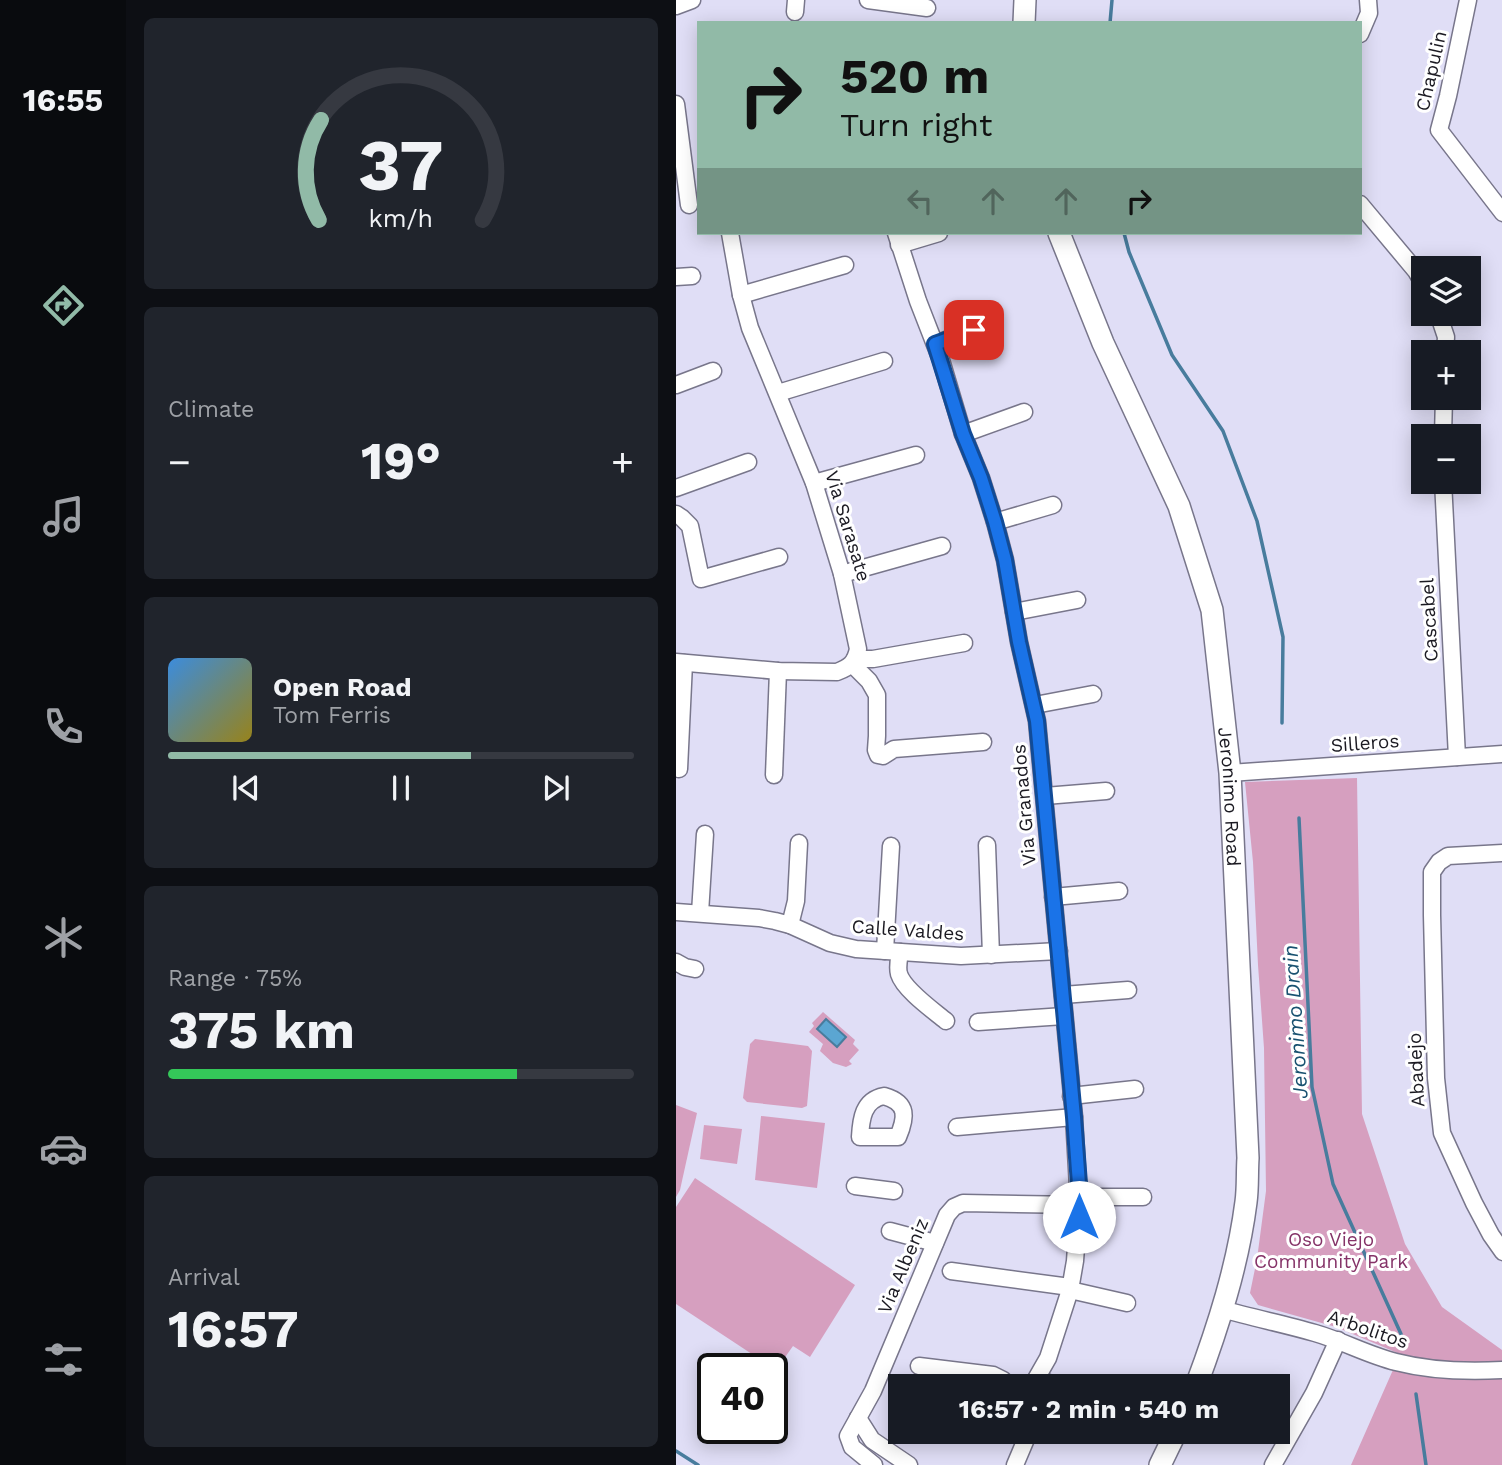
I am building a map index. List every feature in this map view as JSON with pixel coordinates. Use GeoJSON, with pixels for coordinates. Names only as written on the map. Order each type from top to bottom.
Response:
{"type":"FeatureCollection","features":[{"type":"Feature","properties":{"kind":"main road"},"geometry":{"type":"LineString","coordinates":[[1024,21],[1025,0]]}},
{"type":"Feature","properties":{"kind":"main road","name":"Jeronimo Road"},"geometry":{"type":"LineString","coordinates":[[1060,235],[1103,344],[1179,506],[1212,610],[1230,773],[1248,1158],[1239,1242],[1216,1332],[1200,1374]]}},
{"type":"Feature","properties":{"kind":"main road"},"geometry":{"type":"LineString","coordinates":[[1160,1465],[1170,1444]]}},
{"type":"Feature","properties":{"kind":"street"},"geometry":{"type":"LineString","coordinates":[[676,6],[692,0]]}},
{"type":"Feature","properties":{"kind":"street"},"geometry":{"type":"LineString","coordinates":[[868,0],[927,8]]}},
{"type":"Feature","properties":{"kind":"street"},"geometry":{"type":"LineString","coordinates":[[1362,29],[1368,13],[1368,0]]}},
{"type":"Feature","properties":{"kind":"street","name":"Chapulin"},"geometry":{"type":"LineString","coordinates":[[1468,0],[1439,130],[1503,213]]}},
{"type":"Feature","properties":{"kind":"street"},"geometry":{"type":"LineString","coordinates":[[676,104],[688,205]]}},
{"type":"Feature","properties":{"kind":"street"},"geometry":{"type":"LineString","coordinates":[[1362,206],[1411,265]]}},
{"type":"Feature","properties":{"kind":"street","name":"Via Sarasate"},"geometry":{"type":"LineString","coordinates":[[730,235],[750,328],[814,483],[842,574],[857,649],[854,662]]}},
{"type":"Feature","properties":{"kind":"street"},"geometry":{"type":"LineString","coordinates":[[898,239],[925,235]]}},
{"type":"Feature","properties":{"kind":"street","name":"Via Granados"},"geometry":{"type":"LineString","coordinates":[[898,239],[995,522],[1005,560],[1019,642],[1035,705],[1074,1117],[1079,1201],[1075,1261],[1070,1289],[1048,1358],[1039,1374]]}},
{"type":"Feature","properties":{"kind":"street"},"geometry":{"type":"LineString","coordinates":[[741,295],[845,265]]}},
{"type":"Feature","properties":{"kind":"street"},"geometry":{"type":"LineString","coordinates":[[935,344],[993,323]]}},
{"type":"Feature","properties":{"kind":"street"},"geometry":{"type":"LineString","coordinates":[[778,393],[884,361]]}},
{"type":"Feature","properties":{"kind":"street"},"geometry":{"type":"LineString","coordinates":[[676,385],[713,371]]}},
{"type":"Feature","properties":{"kind":"street"},"geometry":{"type":"LineString","coordinates":[[963,434],[1024,412]]}},
{"type":"Feature","properties":{"kind":"street"},"geometry":{"type":"LineString","coordinates":[[814,483],[916,455]]}},
{"type":"Feature","properties":{"kind":"street"},"geometry":{"type":"LineString","coordinates":[[676,488],[748,462]]}},
{"type":"Feature","properties":{"kind":"street","name":"Cascabel"},"geometry":{"type":"LineString","coordinates":[[1444,494],[1457,757]]}},
{"type":"Feature","properties":{"kind":"street"},"geometry":{"type":"LineString","coordinates":[[995,522],[1053,505]]}},
{"type":"Feature","properties":{"kind":"street"},"geometry":{"type":"LineString","coordinates":[[676,514],[689,526],[701,579],[779,557]]}},
{"type":"Feature","properties":{"kind":"street"},"geometry":{"type":"LineString","coordinates":[[842,574],[942,546]]}},
{"type":"Feature","properties":{"kind":"street"},"geometry":{"type":"LineString","coordinates":[[1014,612],[1077,600]]}},
{"type":"Feature","properties":{"kind":"street"},"geometry":{"type":"LineString","coordinates":[[679,769],[680,662],[778,671],[837,671],[854,662],[964,643]]}},
{"type":"Feature","properties":{"kind":"street"},"geometry":{"type":"LineString","coordinates":[[854,662],[877,695],[878,755],[894,749],[983,742]]}},
{"type":"Feature","properties":{"kind":"street"},"geometry":{"type":"LineString","coordinates":[[774,775],[778,671]]}},
{"type":"Feature","properties":{"kind":"street"},"geometry":{"type":"LineString","coordinates":[[1035,705],[1093,694]]}},
{"type":"Feature","properties":{"kind":"street","name":"Silleros"},"geometry":{"type":"LineString","coordinates":[[1230,773],[1503,754]]}},
{"type":"Feature","properties":{"kind":"street"},"geometry":{"type":"LineString","coordinates":[[1045,796],[1106,791]]}},
{"type":"Feature","properties":{"kind":"street"},"geometry":{"type":"LineString","coordinates":[[700,913],[705,834]]}},
{"type":"Feature","properties":{"kind":"street"},"geometry":{"type":"LineString","coordinates":[[790,925],[796,901],[799,843]]}},
{"type":"Feature","properties":{"kind":"street"},"geometry":{"type":"LineString","coordinates":[[987,845],[991,955]]}},
{"type":"Feature","properties":{"kind":"street"},"geometry":{"type":"LineString","coordinates":[[891,846],[892,952],[901,979],[946,1021]]}},
{"type":"Feature","properties":{"kind":"street","name":"Abadejo"},"geometry":{"type":"LineString","coordinates":[[1503,853],[1448,856],[1434,866],[1432,872],[1436,1078],[1442,1133],[1474,1203],[1503,1252]]}},
{"type":"Feature","properties":{"kind":"street"},"geometry":{"type":"LineString","coordinates":[[1053,897],[1119,891]]}},
{"type":"Feature","properties":{"kind":"street","name":"Calle Valdes"},"geometry":{"type":"LineString","coordinates":[[676,912],[759,918],[790,925],[830,943],[856,949],[961,956],[1059,951]]}},
{"type":"Feature","properties":{"kind":"street"},"geometry":{"type":"LineString","coordinates":[[676,964],[695,969]]}},
{"type":"Feature","properties":{"kind":"street"},"geometry":{"type":"LineString","coordinates":[[1063,995],[1128,990]]}},
{"type":"Feature","properties":{"kind":"street"},"geometry":{"type":"LineString","coordinates":[[978,1022],[1064,1016]]}},
{"type":"Feature","properties":{"kind":"street"},"geometry":{"type":"LineString","coordinates":[[1071,1096],[1135,1090]]}},
{"type":"Feature","properties":{"kind":"street"},"geometry":{"type":"LineString","coordinates":[[957,1127],[1074,1117]]}},
{"type":"Feature","properties":{"kind":"street"},"geometry":{"type":"LineString","coordinates":[[855,1186],[894,1191]]}},
{"type":"Feature","properties":{"kind":"street","name":"Via Albeniz"},"geometry":{"type":"LineString","coordinates":[[874,1465],[859,1454],[849,1442],[848,1436],[877,1382],[947,1215],[954,1207],[963,1203],[1143,1197]]}},
{"type":"Feature","properties":{"kind":"street"},"geometry":{"type":"LineString","coordinates":[[890,1231],[935,1243]]}},
{"type":"Feature","properties":{"kind":"street"},"geometry":{"type":"LineString","coordinates":[[951,1271],[1054,1284],[1128,1303]]}},
{"type":"Feature","properties":{"kind":"street","name":"Arbolitos"},"geometry":{"type":"LineString","coordinates":[[1222,1309],[1312,1332],[1395,1362],[1434,1369],[1503,1370]]}},
{"type":"Feature","properties":{"kind":"street"},"geometry":{"type":"LineString","coordinates":[[1273,1465],[1314,1393],[1338,1340]]}},
{"type":"Feature","properties":{"kind":"street"},"geometry":{"type":"LineString","coordinates":[[919,1366],[978,1374]]}},
{"type":"Feature","properties":{"kind":"street"},"geometry":{"type":"LineString","coordinates":[[858,1418],[872,1440],[907,1464]]}},
{"type":"Feature","properties":{"kind":"street"},"geometry":{"type":"LineString","coordinates":[[1015,1465],[1024,1444]]}},
{"type":"Feature","properties":{"kind":"green space","name":"Oso Viejo Community Park"},"geometry":{"type":"Polygon","coordinates":[[[1357,778],[1362,1114],[1405,1244],[1442,1307],[1502,1350],[1502,1465],[1351,1465],[1400,1354],[1336,1327],[1258,1305],[1250,1293],[1266,1191],[1264,1048],[1253,862],[1245,782],[1357,778]]]}},
{"type":"Feature","properties":{"kind":"green space"},"geometry":{"type":"Polygon","coordinates":[[[823,1012],[855,1040],[853,1044],[859,1050],[849,1061],[852,1064],[846,1067],[833,1063],[820,1051],[823,1044],[809,1032],[814,1026],[812,1023],[823,1012]]]}},
{"type":"Feature","properties":{"kind":"green space"},"geometry":{"type":"Polygon","coordinates":[[[755,1039],[808,1046],[812,1051],[807,1106],[802,1108],[747,1102],[743,1098],[750,1044],[755,1039]]]}},
{"type":"Feature","properties":{"kind":"green space"},"geometry":{"type":"Polygon","coordinates":[[[676,1105],[697,1113],[680,1190],[676,1197],[676,1105]]]}},
{"type":"Feature","properties":{"kind":"green space"},"geometry":{"type":"Polygon","coordinates":[[[761,1116],[825,1123],[817,1188],[755,1180],[761,1116]]]}},
{"type":"Feature","properties":{"kind":"green space"},"geometry":{"type":"Polygon","coordinates":[[[704,1125],[742,1129],[737,1164],[700,1159],[704,1125]]]}},
{"type":"Feature","properties":{"kind":"green space"},"geometry":{"type":"Polygon","coordinates":[[[695,1178],[855,1285],[810,1357],[793,1346],[788,1353],[750,1353],[676,1304],[676,1207],[695,1178]]]}},
{"type":"Feature","properties":{"kind":"water"},"geometry":{"type":"Polygon","coordinates":[[[826,1019],[846,1037],[837,1047],[817,1029],[826,1019]]]}},
{"type":"Feature","properties":{"kind":"waterway","name":"Jeronimo Drain"},"geometry":{"type":"LineString","coordinates":[[1110,21],[1112,0]]}},
{"type":"Feature","properties":{"kind":"waterway","name":"Jeronimo Drain"},"geometry":{"type":"LineString","coordinates":[[1125,235],[1172,355],[1223,431],[1257,521],[1283,637],[1282,723]]}},
{"type":"Feature","properties":{"kind":"waterway","name":"Jeronimo Drain"},"geometry":{"type":"LineString","coordinates":[[1299,818],[1312,1087],[1333,1184],[1401,1334]]}},
{"type":"Feature","properties":{"kind":"waterway","name":"Jeronimo Drain"},"geometry":{"type":"LineString","coordinates":[[1416,1394],[1426,1465]]}},
{"type":"Feature","properties":{"kind":"waterway"},"geometry":{"type":"LineString","coordinates":[[676,1451],[698,1465]]}},
{"type":"Feature","properties":{"kind":"route"},"geometry":{"type":"LineString","coordinates":[[974,330],[935,344],[963,434],[995,522],[1005,560],[1019,642],[1035,705],[1074,1117],[1079,1217]]}}]}
